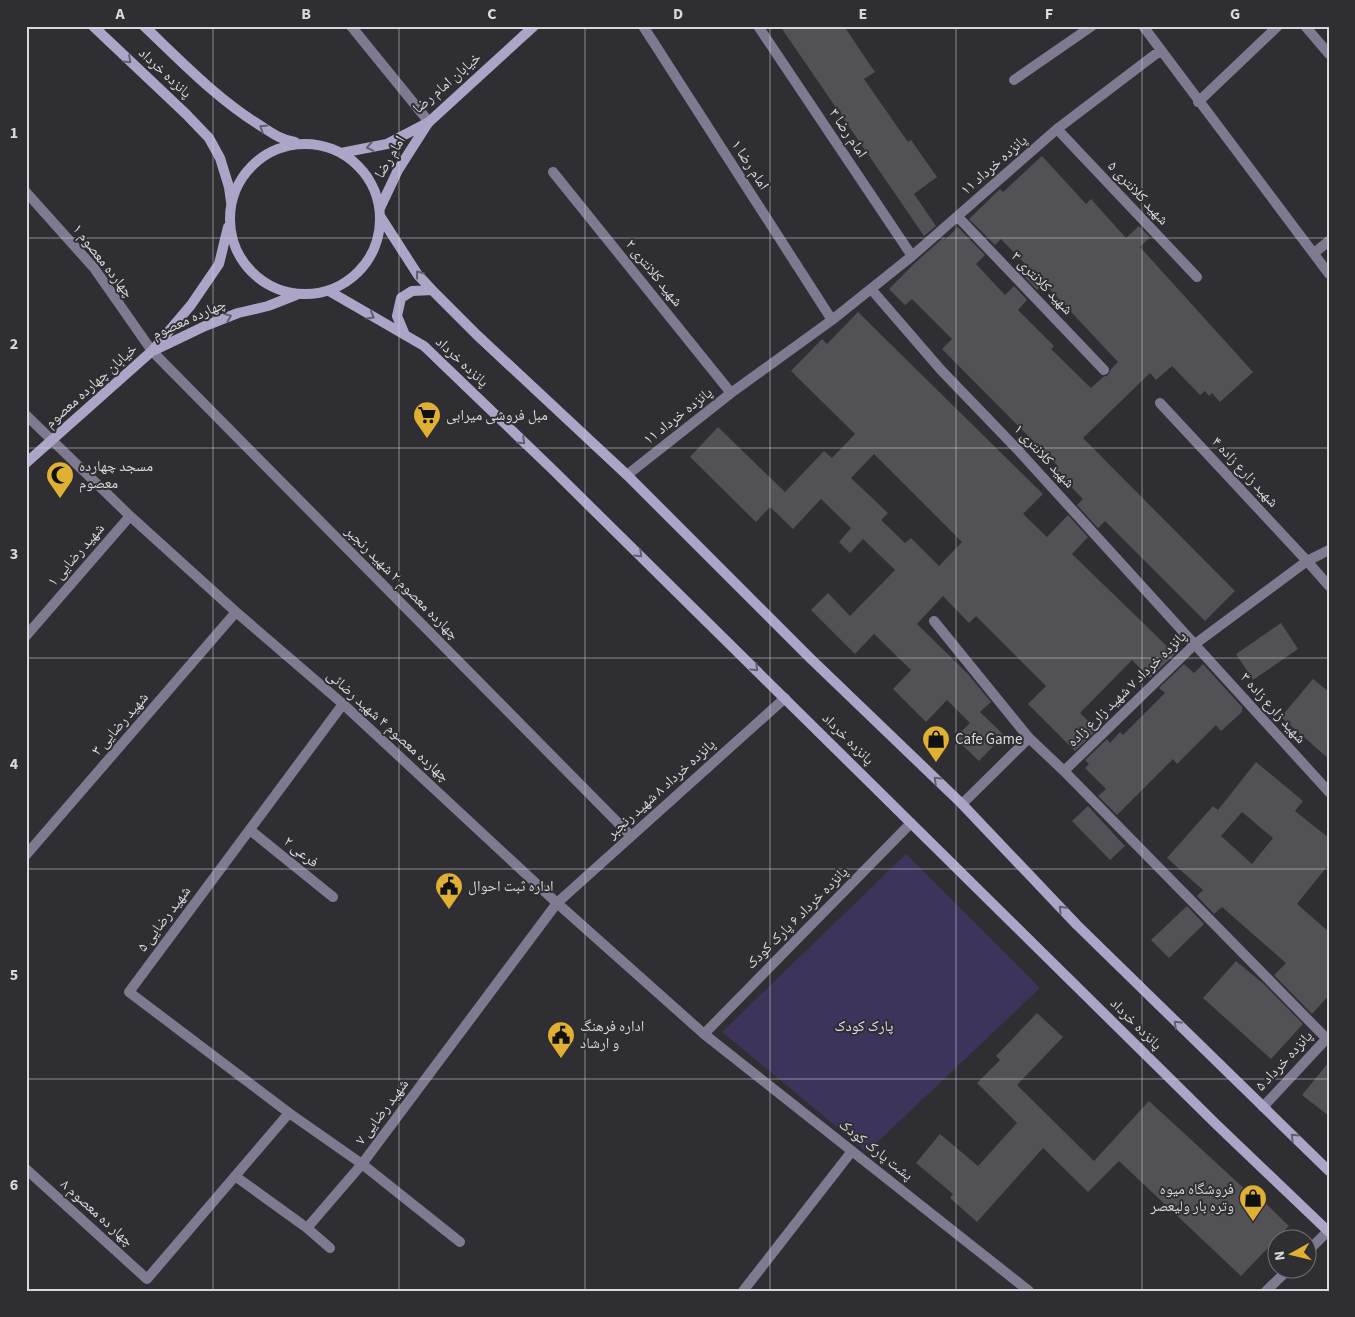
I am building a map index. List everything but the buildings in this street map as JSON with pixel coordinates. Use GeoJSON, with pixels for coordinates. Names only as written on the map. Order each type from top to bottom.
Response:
{"type":"FeatureCollection","features":[{"type":"Feature","properties":{"kind":"main road","name":"پانزده خرداد"},"geometry":{"type":"LineString","coordinates":[[93,26],[209,138],[220,158],[229,187],[231,202]]}},
{"type":"Feature","properties":{"kind":"main road","name":"پانزده خرداد"},"geometry":{"type":"LineString","coordinates":[[144,26],[214,92],[250,119],[284,141],[308,143]]}},
{"type":"Feature","properties":{"kind":"main road","name":"خیابان امام رضا"},"geometry":{"type":"LineString","coordinates":[[342,153],[387,144],[429,122],[534,26]]}},
{"type":"Feature","properties":{"kind":"main road","name":"امام رضا"},"geometry":{"type":"LineString","coordinates":[[380,212],[398,170],[429,122]]}},
{"type":"Feature","properties":{"kind":"main road"},"geometry":{"type":"LineString","coordinates":[[308,143],[325,146],[342,153],[360,167],[373,186],[380,212],[379,235],[370,259],[352,279],[329,291],[313,295],[296,294],[276,289],[258,278],[243,263],[234,244],[229,223],[231,202],[241,178],[259,159],[282,147],[308,143]]}},
{"type":"Feature","properties":{"kind":"main road","name":"پانزده خرداد"},"geometry":{"type":"LineString","coordinates":[[380,212],[418,275],[432,290],[477,335],[627,475],[810,658],[962,804],[1077,925],[1329,1171]]}},
{"type":"Feature","properties":{"kind":"main road","name":"چهارده معصوم"},"geometry":{"type":"LineString","coordinates":[[152,352],[191,305],[219,264],[229,223]]}},
{"type":"Feature","properties":{"kind":"main road"},"geometry":{"type":"LineString","coordinates":[[405,335],[397,316],[401,298],[412,291],[432,290]]}},
{"type":"Feature","properties":{"kind":"main road","name":"پانزده خرداد"},"geometry":{"type":"LineString","coordinates":[[329,291],[424,346],[551,468],[1218,1126],[1328,1232]]}},
{"type":"Feature","properties":{"kind":"main road","name":"چهارده معصوم"},"geometry":{"type":"LineString","coordinates":[[152,352],[230,316],[268,306],[296,294]]}},
{"type":"Feature","properties":{"kind":"main road","name":"خیابان چهارده معصوم"},"geometry":{"type":"LineString","coordinates":[[26,463],[152,352]]}},
{"type":"Feature","properties":{"kind":"street"},"geometry":{"type":"LineString","coordinates":[[351,26],[429,122]]}},
{"type":"Feature","properties":{"kind":"street","name":"امام رضا ۱"},"geometry":{"type":"LineString","coordinates":[[643,26],[832,320]]}},
{"type":"Feature","properties":{"kind":"street","name":"امام رضا ۳"},"geometry":{"type":"LineString","coordinates":[[758,26],[912,256]]}},
{"type":"Feature","properties":{"kind":"street"},"geometry":{"type":"LineString","coordinates":[[1014,80],[1092,26]]}},
{"type":"Feature","properties":{"kind":"street"},"geometry":{"type":"LineString","coordinates":[[1143,26],[1198,102],[1329,274]]}},
{"type":"Feature","properties":{"kind":"street"},"geometry":{"type":"LineString","coordinates":[[1198,102],[1278,26]]}},
{"type":"Feature","properties":{"kind":"street"},"geometry":{"type":"LineString","coordinates":[[1306,26],[1329,54]]}},
{"type":"Feature","properties":{"kind":"street","name":"پانزده خرداد ۱۱"},"geometry":{"type":"LineString","coordinates":[[627,475],[731,393],[832,320],[871,289],[958,217],[1057,129],[1161,50]]}},
{"type":"Feature","properties":{"kind":"street","name":"شهید کلانتری ۵"},"geometry":{"type":"LineString","coordinates":[[1057,129],[1197,277]]}},
{"type":"Feature","properties":{"kind":"street","name":"شهید کلانتری ۲"},"geometry":{"type":"LineString","coordinates":[[553,172],[731,393]]}},
{"type":"Feature","properties":{"kind":"street","name":"چهارده معصوم ۱"},"geometry":{"type":"LineString","coordinates":[[26,192],[94,268],[152,352]]}},
{"type":"Feature","properties":{"kind":"street","name":"شهید کلانتری ۳"},"geometry":{"type":"LineString","coordinates":[[958,217],[1104,370]]}},
{"type":"Feature","properties":{"kind":"street"},"geometry":{"type":"LineString","coordinates":[[1314,253],[1329,241]]}},
{"type":"Feature","properties":{"kind":"street","name":"شهید کلانتری ۱"},"geometry":{"type":"LineString","coordinates":[[871,289],[941,370],[1017,449],[1195,644]]}},
{"type":"Feature","properties":{"kind":"street","name":"چهارده معصوم ۲ شهید رنجبر"},"geometry":{"type":"LineString","coordinates":[[152,352],[632,836]]}},
{"type":"Feature","properties":{"kind":"street","name":"شهید زارع زاده ۴"},"geometry":{"type":"LineString","coordinates":[[1160,402],[1329,586]]}},
{"type":"Feature","properties":{"kind":"street","name":"چهارده معصوم ۴ شهید رضائی"},"geometry":{"type":"LineString","coordinates":[[26,414],[130,516],[236,612],[344,704],[557,903],[704,1034]]}},
{"type":"Feature","properties":{"kind":"street","name":"شهید رضایی ۱"},"geometry":{"type":"LineString","coordinates":[[26,636],[130,516]]}},
{"type":"Feature","properties":{"kind":"street","name":"پانزده خرداد ۷ شهید زارع زاده"},"geometry":{"type":"LineString","coordinates":[[1064,771],[1195,644],[1307,561],[1329,550]]}},
{"type":"Feature","properties":{"kind":"street","name":"شهید رضایی ۳"},"geometry":{"type":"LineString","coordinates":[[26,855],[236,612]]}},
{"type":"Feature","properties":{"kind":"street"},"geometry":{"type":"LineString","coordinates":[[934,621],[1029,738],[1327,1037]]}},
{"type":"Feature","properties":{"kind":"street","name":"شهید زارع زاده ۳"},"geometry":{"type":"LineString","coordinates":[[1195,644],[1329,792]]}},
{"type":"Feature","properties":{"kind":"street","name":"پانزده خرداد ۸ شهید رنجبر"},"geometry":{"type":"LineString","coordinates":[[557,903],[785,698]]}},
{"type":"Feature","properties":{"kind":"street","name":"شهید رضایی ۵"},"geometry":{"type":"LineString","coordinates":[[289,1113],[129,992],[344,704]]}},
{"type":"Feature","properties":{"kind":"street"},"geometry":{"type":"LineString","coordinates":[[962,804],[1029,738]]}},
{"type":"Feature","properties":{"kind":"street","name":"پانزده خرداد ۶ پارک کودک"},"geometry":{"type":"LineString","coordinates":[[704,1034],[911,823]]}},
{"type":"Feature","properties":{"kind":"street","name":"فرعی ۲"},"geometry":{"type":"LineString","coordinates":[[250,830],[333,897]]}},
{"type":"Feature","properties":{"kind":"street","name":"شهید رضایی ۷"},"geometry":{"type":"LineString","coordinates":[[289,1113],[362,1164],[557,903]]}},
{"type":"Feature","properties":{"kind":"street","name":"پشت پارک کودک"},"geometry":{"type":"LineString","coordinates":[[704,1034],[1029,1291]]}},
{"type":"Feature","properties":{"kind":"street","name":"پانزده خرداد ۵"},"geometry":{"type":"LineString","coordinates":[[1263,1107],[1327,1037]]}},
{"type":"Feature","properties":{"kind":"street"},"geometry":{"type":"LineString","coordinates":[[289,1113],[235,1176],[307,1228],[330,1248]]}},
{"type":"Feature","properties":{"kind":"street"},"geometry":{"type":"LineString","coordinates":[[743,1291],[852,1151]]}},
{"type":"Feature","properties":{"kind":"street"},"geometry":{"type":"LineString","coordinates":[[307,1228],[362,1164],[460,1242]]}},
{"type":"Feature","properties":{"kind":"street","name":"چهار ده معصوم ۸"},"geometry":{"type":"LineString","coordinates":[[26,1169],[147,1279],[235,1176]]}},
{"type":"Feature","properties":{"kind":"street"},"geometry":{"type":"LineString","coordinates":[[1318,1241],[1328,1232]]}},
{"type":"Feature","properties":{"kind":"street"},"geometry":{"type":"LineString","coordinates":[[1266,1291],[1278,1280]]}},
{"type":"Feature","properties":{"kind":"green space","name":"پارک کودک"},"geometry":{"type":"Polygon","coordinates":[[[906,854],[1040,988],[867,1152],[722,1032],[906,854]]]}},
{"type":"Feature","properties":{"kind":"place","name":"مبل فروشی میرابی"},"geometry":{"type":"Point","coordinates":[427,439]}},
{"type":"Feature","properties":{"kind":"place","name":"مسجد چهارده معصوم"},"geometry":{"type":"Point","coordinates":[60,499]}},
{"type":"Feature","properties":{"kind":"place","name":"Cafe Game"},"geometry":{"type":"Point","coordinates":[936,763]}},
{"type":"Feature","properties":{"kind":"place","name":"اداره ثبت احوال"},"geometry":{"type":"Point","coordinates":[449,910]}},
{"type":"Feature","properties":{"kind":"place","name":"اداره فرهنگ و ارشاد"},"geometry":{"type":"Point","coordinates":[561,1059]}},
{"type":"Feature","properties":{"kind":"place","name":"فروشگاه میوه وتره بار ولیعصر"},"geometry":{"type":"Point","coordinates":[1253,1222]}}]}
